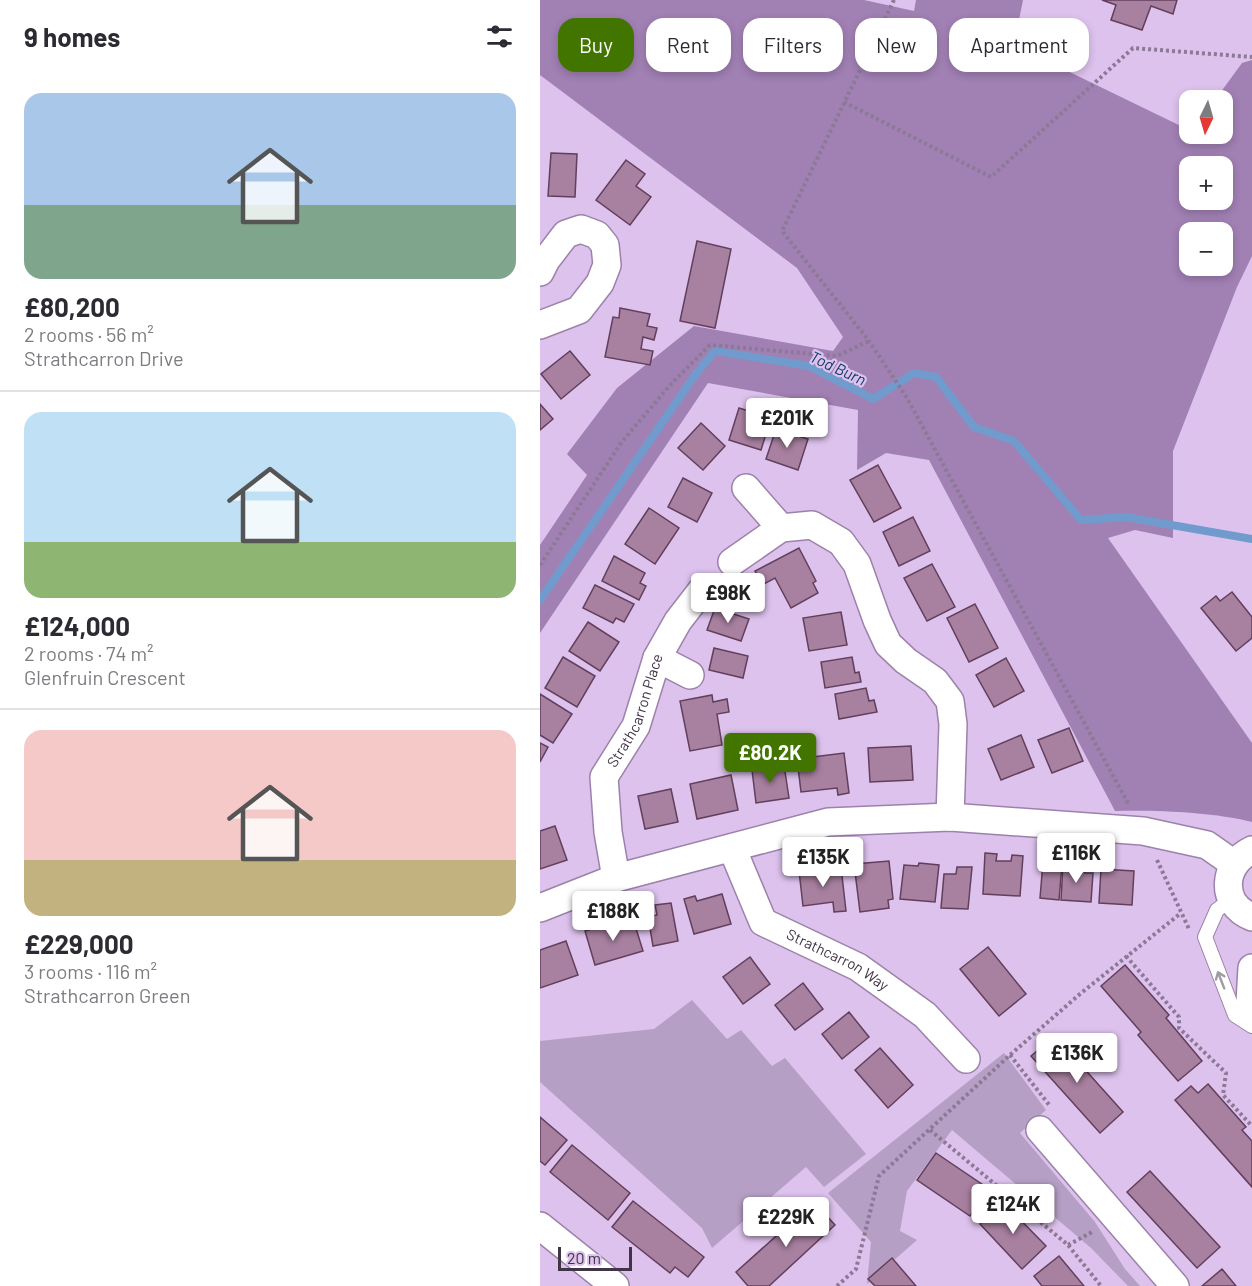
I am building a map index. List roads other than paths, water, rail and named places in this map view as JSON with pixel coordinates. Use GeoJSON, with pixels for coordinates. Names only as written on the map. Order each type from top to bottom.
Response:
{"type":"FeatureCollection","features":[{"type":"Feature","properties":{"kind":"street"},"geometry":{"type":"LineString","coordinates":[[540,272],[546,260],[566,234],[581,229],[597,235],[605,245],[607,265],[600,284],[579,310],[540,319]]}},
{"type":"Feature","properties":{"kind":"street"},"geometry":{"type":"LineString","coordinates":[[746,488],[781,528]]}},
{"type":"Feature","properties":{"kind":"street"},"geometry":{"type":"LineString","coordinates":[[732,562],[781,528],[812,525],[841,542],[857,564],[888,644],[906,661],[935,681],[950,701],[952,724],[950,817]]}},
{"type":"Feature","properties":{"kind":"street","name":"Strathcarron Place"},"geometry":{"type":"LineString","coordinates":[[616,878],[608,832],[604,777],[636,726],[657,658],[678,621],[702,590]]}},
{"type":"Feature","properties":{"kind":"street"},"geometry":{"type":"LineString","coordinates":[[657,658],[690,675]]}},
{"type":"Feature","properties":{"kind":"street"},"geometry":{"type":"LineString","coordinates":[[540,908],[616,878],[828,822],[950,817],[1143,831],[1207,845],[1243,857],[1230,873],[1228,886],[1231,899],[1244,914],[1252,917]]}},
{"type":"Feature","properties":{"kind":"street","name":"Strathcarron Way"},"geometry":{"type":"LineString","coordinates":[[732,848],[763,922],[858,967],[925,1015],[966,1059]]}},
{"type":"Feature","properties":{"kind":"street"},"geometry":{"type":"LineString","coordinates":[[1252,968],[1250,1002],[1252,1006]]}},
{"type":"Feature","properties":{"kind":"street"},"geometry":{"type":"LineString","coordinates":[[1040,1130],[1175,1286]]}},
{"type":"Feature","properties":{"kind":"street"},"geometry":{"type":"LineString","coordinates":[[540,1226],[615,1286]]}},
{"type":"Feature","properties":{"kind":"lane"},"geometry":{"type":"LineString","coordinates":[[1231,899],[1217,910],[1204,937],[1235,1015],[1252,1026]]}},
{"type":"Feature","properties":{"kind":"waterway","name":"Tod Burn"},"geometry":{"type":"LineString","coordinates":[[540,600],[695,375],[715,351],[809,366],[873,399],[914,373],[936,377],[974,427],[1014,441],[1081,520],[1126,517],[1252,539]]}}]}
